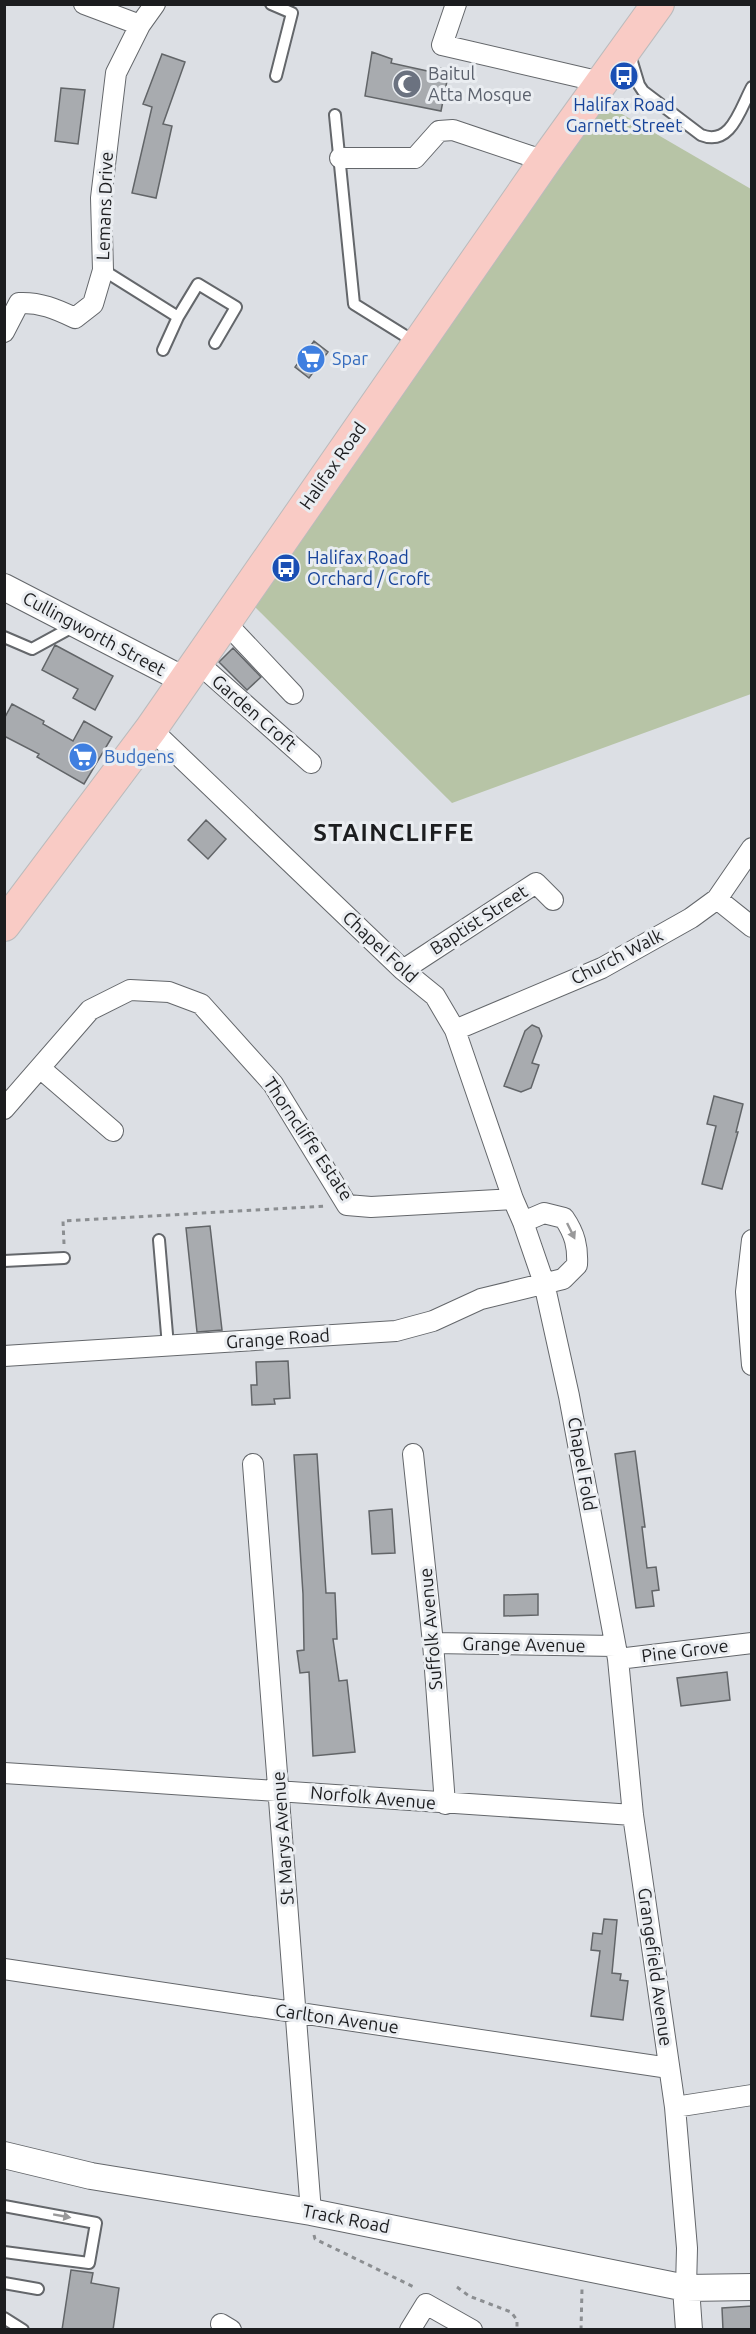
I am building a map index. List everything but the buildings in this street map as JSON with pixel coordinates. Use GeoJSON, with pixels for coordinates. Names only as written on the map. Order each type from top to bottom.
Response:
{"type":"FeatureCollection","features":[{"type":"Feature","properties":{"kind":"main road","name":"Halifax Road"},"geometry":{"type":"LineString","coordinates":[[4,925],[151,729],[545,161],[658,4]]}},
{"type":"Feature","properties":{"kind":"street"},"geometry":{"type":"LineString","coordinates":[[84,4],[140,25]]}},
{"type":"Feature","properties":{"kind":"street","name":"Lemans Drive"},"geometry":{"type":"LineString","coordinates":[[4,332],[19,303],[35,303],[75,318],[93,304],[103,270],[101,198],[116,73],[140,25],[155,4]]}},
{"type":"Feature","properties":{"kind":"street"},"geometry":{"type":"LineString","coordinates":[[456,4],[442,45],[601,82]]}},
{"type":"Feature","properties":{"kind":"street"},"geometry":{"type":"LineString","coordinates":[[339,158],[415,158],[439,131],[453,130],[545,161]]}},
{"type":"Feature","properties":{"kind":"street","name":"Cullingworth Street"},"geometry":{"type":"LineString","coordinates":[[4,587],[76,625],[190,671]]}},
{"type":"Feature","properties":{"kind":"street"},"geometry":{"type":"LineString","coordinates":[[226,623],[293,694]]}},
{"type":"Feature","properties":{"kind":"street","name":"Garden Croft"},"geometry":{"type":"LineString","coordinates":[[190,671],[311,763]]}},
{"type":"Feature","properties":{"kind":"street","name":"Chapel Fold"},"geometry":{"type":"LineString","coordinates":[[151,729],[403,970],[435,996],[455,1030],[544,1283],[569,1396],[617,1652]]}},
{"type":"Feature","properties":{"kind":"street","name":"Church Walk"},"geometry":{"type":"LineString","coordinates":[[455,1030],[602,968],[691,918],[717,898],[752,848]]}},
{"type":"Feature","properties":{"kind":"street","name":"Baptist Street"},"geometry":{"type":"LineString","coordinates":[[403,970],[536,883],[553,900]]}},
{"type":"Feature","properties":{"kind":"street"},"geometry":{"type":"LineString","coordinates":[[717,898],[752,927]]}},
{"type":"Feature","properties":{"kind":"street","name":"Thorncliffe Estate"},"geometry":{"type":"LineString","coordinates":[[4,1109],[90,1010],[130,990],[169,992],[201,1004],[273,1084],[348,1204],[371,1207],[513,1199]]}},
{"type":"Feature","properties":{"kind":"street"},"geometry":{"type":"LineString","coordinates":[[40,1068],[113,1131]]}},
{"type":"Feature","properties":{"kind":"street"},"geometry":{"type":"LineString","coordinates":[[523,1222],[544,1213],[564,1218],[572,1230],[578,1249],[577,1265],[563,1279],[544,1283]]}},
{"type":"Feature","properties":{"kind":"street"},"geometry":{"type":"LineString","coordinates":[[752,1240],[746,1292],[752,1365]]}},
{"type":"Feature","properties":{"kind":"street","name":"Grange Road"},"geometry":{"type":"LineString","coordinates":[[4,1356],[396,1331],[433,1321],[481,1299],[544,1283]]}},
{"type":"Feature","properties":{"kind":"street","name":"Suffolk Avenue"},"geometry":{"type":"LineString","coordinates":[[414,1454],[433,1643],[445,1804]]}},
{"type":"Feature","properties":{"kind":"street","name":"St Marys Avenue"},"geometry":{"type":"LineString","coordinates":[[253,1464],[311,2212]]}},
{"type":"Feature","properties":{"kind":"street","name":"Grange Avenue"},"geometry":{"type":"LineString","coordinates":[[433,1643],[617,1652]]}},
{"type":"Feature","properties":{"kind":"street","name":"Pine Grove"},"geometry":{"type":"LineString","coordinates":[[617,1652],[752,1643]]}},
{"type":"Feature","properties":{"kind":"street","name":"Grangefield Avenue"},"geometry":{"type":"LineString","coordinates":[[617,1652],[633,1815],[675,2107],[687,2248],[686,2288]]}},
{"type":"Feature","properties":{"kind":"street","name":"Norfolk Avenue"},"geometry":{"type":"LineString","coordinates":[[4,1773],[633,1815]]}},
{"type":"Feature","properties":{"kind":"street","name":"Carlton Avenue"},"geometry":{"type":"LineString","coordinates":[[4,1969],[669,2068]]}},
{"type":"Feature","properties":{"kind":"street"},"geometry":{"type":"LineString","coordinates":[[675,2107],[752,2095]]}},
{"type":"Feature","properties":{"kind":"street","name":"Track Road"},"geometry":{"type":"LineString","coordinates":[[4,2155],[91,2176],[311,2212],[686,2288],[752,2287]]}},
{"type":"Feature","properties":{"kind":"street"},"geometry":{"type":"LineString","coordinates":[[686,2288],[689,2330]]}},
{"type":"Feature","properties":{"kind":"street"},"geometry":{"type":"LineString","coordinates":[[410,2330],[426,2304],[472,2330]]}},
{"type":"Feature","properties":{"kind":"lane"},"geometry":{"type":"LineString","coordinates":[[271,4],[292,13],[276,76]]}},
{"type":"Feature","properties":{"kind":"lane"},"geometry":{"type":"LineString","coordinates":[[627,46],[643,91],[701,135],[717,138],[724,136],[752,87]]}},
{"type":"Feature","properties":{"kind":"lane"},"geometry":{"type":"LineString","coordinates":[[335,115],[354,304],[418,343]]}},
{"type":"Feature","properties":{"kind":"lane"},"geometry":{"type":"LineString","coordinates":[[103,270],[178,317]]}},
{"type":"Feature","properties":{"kind":"lane"},"geometry":{"type":"LineString","coordinates":[[163,351],[178,317],[198,284],[236,307],[215,343]]}},
{"type":"Feature","properties":{"kind":"lane"},"geometry":{"type":"LineString","coordinates":[[4,637],[32,649],[76,625]]}},
{"type":"Feature","properties":{"kind":"lane"},"geometry":{"type":"LineString","coordinates":[[159,1240],[168,1346]]}},
{"type":"Feature","properties":{"kind":"lane"},"geometry":{"type":"LineString","coordinates":[[4,1261],[64,1258]]}},
{"type":"Feature","properties":{"kind":"lane"},"geometry":{"type":"LineString","coordinates":[[4,2206],[96,2223],[89,2263],[4,2252]]}},
{"type":"Feature","properties":{"kind":"lane"},"geometry":{"type":"LineString","coordinates":[[4,2283],[38,2289]]}},
{"type":"Feature","properties":{"kind":"lane"},"geometry":{"type":"LineString","coordinates":[[4,2318],[23,2330]]}},
{"type":"Feature","properties":{"kind":"path"},"geometry":{"type":"LineString","coordinates":[[64,1258],[63,1221],[348,1204]]}},
{"type":"Feature","properties":{"kind":"path"},"geometry":{"type":"LineString","coordinates":[[311,2212],[315,2239],[412,2285],[423,2292],[426,2304]]}},
{"type":"Feature","properties":{"kind":"path"},"geometry":{"type":"LineString","coordinates":[[581,2330],[583,2267]]}},
{"type":"Feature","properties":{"kind":"path"},"geometry":{"type":"LineString","coordinates":[[457,2287],[468,2296],[511,2312],[517,2320],[517,2330]]}},
{"type":"Feature","properties":{"kind":"green space"},"geometry":{"type":"Polygon","coordinates":[[[591,96],[751,189],[751,694],[452,803],[244,596],[591,96]]]}},
{"type":"Feature","properties":{"kind":"place","name":"Halifax Road Garnett Street"},"geometry":{"type":"Point","coordinates":[624,76]}},
{"type":"Feature","properties":{"kind":"place","name":"Baitul Atta Mosque"},"geometry":{"type":"Point","coordinates":[407,84]}},
{"type":"Feature","properties":{"kind":"place","name":"Spar"},"geometry":{"type":"Point","coordinates":[311,359]}},
{"type":"Feature","properties":{"kind":"place","name":"Halifax Road Orchard / Croft"},"geometry":{"type":"Point","coordinates":[286,568]}},
{"type":"Feature","properties":{"kind":"place","name":"Budgens"},"geometry":{"type":"Point","coordinates":[83,757]}},
{"type":"Feature","properties":{"kind":"district","name":"STAINCLIFFE"},"geometry":{"type":"Point","coordinates":[394,833]}}]}
